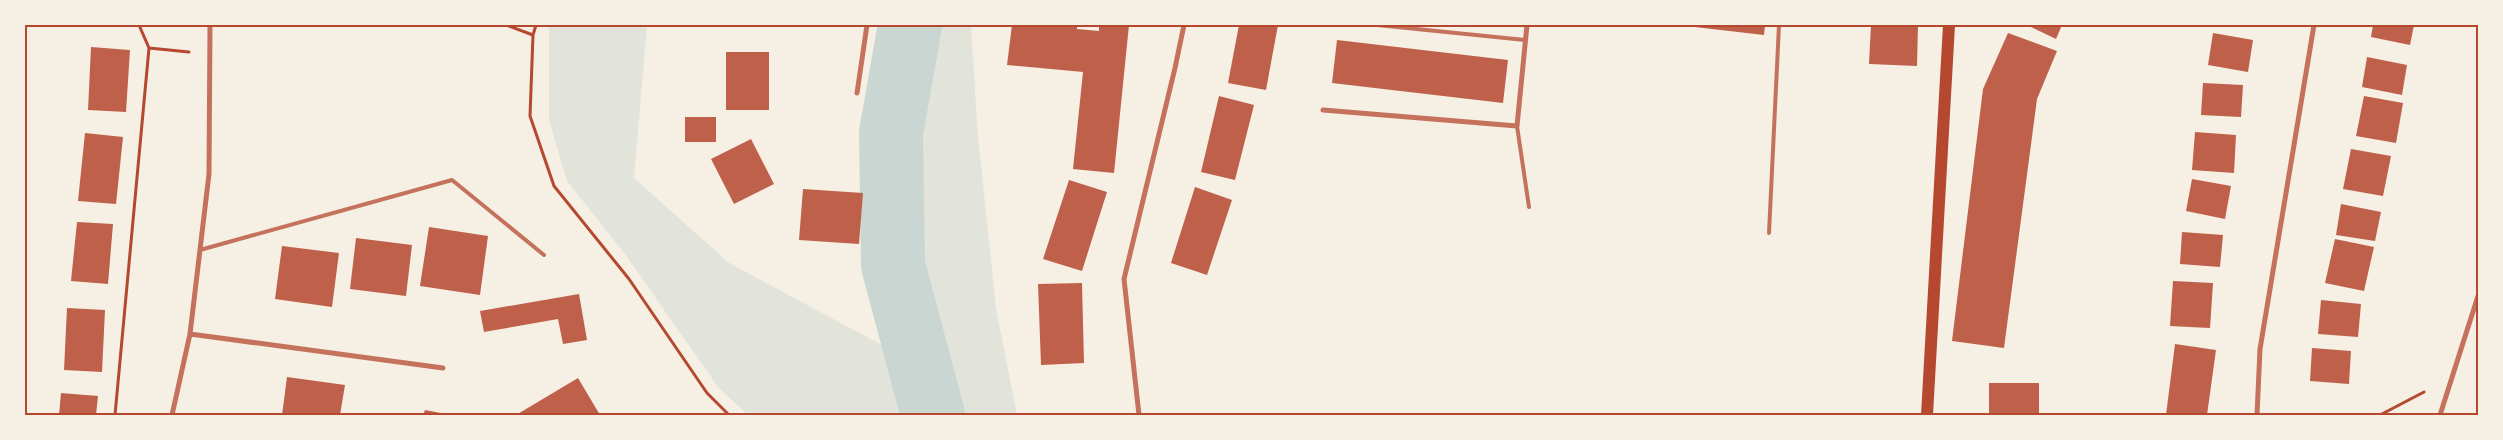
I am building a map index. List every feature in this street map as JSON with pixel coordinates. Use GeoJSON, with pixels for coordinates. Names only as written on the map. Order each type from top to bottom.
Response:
{"type":"FeatureCollection","features":[{"type":"Feature","properties":{"kind":"main road"},"geometry":{"type":"LineString","coordinates":[[1927,415],[1948,25]]}},
{"type":"Feature","properties":{"kind":"street"},"geometry":{"type":"LineString","coordinates":[[172,415],[190,334],[209,174],[210,25]]}},
{"type":"Feature","properties":{"kind":"street"},"geometry":{"type":"LineString","coordinates":[[857,93],[867,25]]}},
{"type":"Feature","properties":{"kind":"street"},"geometry":{"type":"LineString","coordinates":[[1140,415],[1124,279],[1176,68],[1184,25]]}},
{"type":"Feature","properties":{"kind":"street"},"geometry":{"type":"LineString","coordinates":[[1323,110],[1517,126],[1527,25]]}},
{"type":"Feature","properties":{"kind":"street"},"geometry":{"type":"LineString","coordinates":[[2257,415],[2260,349],[2314,25]]}},
{"type":"Feature","properties":{"kind":"street"},"geometry":{"type":"LineString","coordinates":[[2440,415],[2478,296]]}},
{"type":"Feature","properties":{"kind":"street"},"geometry":{"type":"LineString","coordinates":[[190,334],[443,368]]}},
{"type":"Feature","properties":{"kind":"lane"},"geometry":{"type":"LineString","coordinates":[[1376,25],[1525,40]]}},
{"type":"Feature","properties":{"kind":"lane"},"geometry":{"type":"LineString","coordinates":[[1769,233],[1779,25]]}},
{"type":"Feature","properties":{"kind":"lane"},"geometry":{"type":"LineString","coordinates":[[1517,126],[1529,207]]}},
{"type":"Feature","properties":{"kind":"lane"},"geometry":{"type":"LineString","coordinates":[[200,250],[452,180],[544,255]]}},
{"type":"Feature","properties":{"kind":"path"},"geometry":{"type":"LineString","coordinates":[[115,415],[149,48],[139,25]]}},
{"type":"Feature","properties":{"kind":"path"},"geometry":{"type":"LineString","coordinates":[[506,25],[533,35]]}},
{"type":"Feature","properties":{"kind":"path"},"geometry":{"type":"LineString","coordinates":[[536,25],[533,35],[530,116],[554,186],[628,279],[707,393],[729,415]]}},
{"type":"Feature","properties":{"kind":"path"},"geometry":{"type":"LineString","coordinates":[[149,48],[209,53]]}},
{"type":"Feature","properties":{"kind":"path"},"geometry":{"type":"LineString","coordinates":[[2380,415],[2452,378]]}},
{"type":"Feature","properties":{"kind":"shaded area"},"geometry":{"type":"Polygon","coordinates":[[[549,25],[647,25],[634,178],[729,263],[897,353],[913,415],[748,415],[718,387],[625,254],[567,181],[549,120],[549,25]]]}},
{"type":"Feature","properties":{"kind":"shaded area"},"geometry":{"type":"Polygon","coordinates":[[[922,25],[971,25],[978,136],[996,308],[1017,415],[943,415],[908,266],[904,133],[922,25]]]}},
{"type":"Feature","properties":{"kind":"building"},"geometry":{"type":"Polygon","coordinates":[[[1012,25],[1077,25],[1077,29],[1099,31],[1099,25],[1129,25],[1114,173],[1073,169],[1083,72],[1007,65],[1012,25]]]}},
{"type":"Feature","properties":{"kind":"building"},"geometry":{"type":"Polygon","coordinates":[[[1239,25],[1278,25],[1266,90],[1228,83],[1239,25]]]}},
{"type":"Feature","properties":{"kind":"building"},"geometry":{"type":"Polygon","coordinates":[[[1677,25],[1765,25],[1764,35],[1677,25]]]}},
{"type":"Feature","properties":{"kind":"building"},"geometry":{"type":"Polygon","coordinates":[[[1871,25],[1918,25],[1917,66],[1869,64],[1871,25]]]}},
{"type":"Feature","properties":{"kind":"building"},"geometry":{"type":"Polygon","coordinates":[[[2027,25],[2062,25],[2056,39],[2027,25]]]}},
{"type":"Feature","properties":{"kind":"building"},"geometry":{"type":"Polygon","coordinates":[[[2373,25],[2414,25],[2410,45],[2371,37],[2373,25]]]}},
{"type":"Feature","properties":{"kind":"building"},"geometry":{"type":"Polygon","coordinates":[[[2008,33],[2057,51],[2037,99],[2004,348],[1952,341],[1983,89],[2008,33]]]}},
{"type":"Feature","properties":{"kind":"building"},"geometry":{"type":"Polygon","coordinates":[[[2213,33],[2253,40],[2248,72],[2208,65],[2213,33]]]}},
{"type":"Feature","properties":{"kind":"building"},"geometry":{"type":"Polygon","coordinates":[[[1337,40],[1508,60],[1503,103],[1332,83],[1337,40]]]}},
{"type":"Feature","properties":{"kind":"building"},"geometry":{"type":"Polygon","coordinates":[[[91,47],[130,50],[126,112],[88,110],[91,47]]]}},
{"type":"Feature","properties":{"kind":"building"},"geometry":{"type":"Polygon","coordinates":[[[726,52],[769,52],[769,110],[726,110],[726,52]]]}},
{"type":"Feature","properties":{"kind":"building"},"geometry":{"type":"Polygon","coordinates":[[[2367,57],[2407,65],[2402,95],[2362,87],[2367,57]]]}},
{"type":"Feature","properties":{"kind":"building"},"geometry":{"type":"Polygon","coordinates":[[[2203,83],[2243,85],[2241,117],[2201,115],[2203,83]]]}},
{"type":"Feature","properties":{"kind":"building"},"geometry":{"type":"Polygon","coordinates":[[[1219,96],[1254,105],[1235,180],[1201,172],[1219,96]]]}},
{"type":"Feature","properties":{"kind":"building"},"geometry":{"type":"Polygon","coordinates":[[[2364,96],[2403,103],[2396,143],[2356,136],[2364,96]]]}},
{"type":"Feature","properties":{"kind":"building"},"geometry":{"type":"Polygon","coordinates":[[[685,117],[716,117],[716,142],[685,142],[685,117]]]}},
{"type":"Feature","properties":{"kind":"building"},"geometry":{"type":"Polygon","coordinates":[[[2195,132],[2236,135],[2234,173],[2192,170],[2195,132]]]}},
{"type":"Feature","properties":{"kind":"building"},"geometry":{"type":"Polygon","coordinates":[[[85,133],[123,137],[116,204],[78,201],[85,133]]]}},
{"type":"Feature","properties":{"kind":"building"},"geometry":{"type":"Polygon","coordinates":[[[751,139],[774,184],[734,204],[711,159],[751,139]]]}},
{"type":"Feature","properties":{"kind":"building"},"geometry":{"type":"Polygon","coordinates":[[[2351,149],[2391,156],[2383,196],[2343,189],[2351,149]]]}},
{"type":"Feature","properties":{"kind":"building"},"geometry":{"type":"Polygon","coordinates":[[[2192,179],[2231,186],[2225,219],[2186,211],[2192,179]]]}},
{"type":"Feature","properties":{"kind":"building"},"geometry":{"type":"Polygon","coordinates":[[[1069,180],[1107,192],[1082,271],[1043,259],[1069,180]]]}},
{"type":"Feature","properties":{"kind":"building"},"geometry":{"type":"Polygon","coordinates":[[[1195,187],[1232,200],[1207,275],[1171,263],[1195,187]]]}},
{"type":"Feature","properties":{"kind":"building"},"geometry":{"type":"Polygon","coordinates":[[[803,189],[863,193],[859,244],[799,240],[803,189]]]}},
{"type":"Feature","properties":{"kind":"building"},"geometry":{"type":"Polygon","coordinates":[[[2341,204],[2381,212],[2375,241],[2336,235],[2341,204]]]}},
{"type":"Feature","properties":{"kind":"building"},"geometry":{"type":"Polygon","coordinates":[[[77,222],[113,224],[108,284],[71,281],[77,222]]]}},
{"type":"Feature","properties":{"kind":"building"},"geometry":{"type":"Polygon","coordinates":[[[429,227],[488,236],[480,295],[420,286],[429,227]]]}},
{"type":"Feature","properties":{"kind":"building"},"geometry":{"type":"Polygon","coordinates":[[[2182,232],[2223,235],[2220,267],[2180,264],[2182,232]]]}},
{"type":"Feature","properties":{"kind":"building"},"geometry":{"type":"Polygon","coordinates":[[[356,238],[412,245],[406,296],[350,289],[356,238]]]}},
{"type":"Feature","properties":{"kind":"building"},"geometry":{"type":"Polygon","coordinates":[[[2335,239],[2374,247],[2364,291],[2325,283],[2335,239]]]}},
{"type":"Feature","properties":{"kind":"building"},"geometry":{"type":"Polygon","coordinates":[[[282,246],[339,253],[332,307],[275,299],[282,246]]]}},
{"type":"Feature","properties":{"kind":"building"},"geometry":{"type":"Polygon","coordinates":[[[2173,281],[2213,283],[2210,328],[2170,326],[2173,281]]]}},
{"type":"Feature","properties":{"kind":"building"},"geometry":{"type":"Polygon","coordinates":[[[1082,283],[1084,363],[1041,365],[1038,284],[1082,283]]]}},
{"type":"Feature","properties":{"kind":"building"},"geometry":{"type":"Polygon","coordinates":[[[579,294],[587,340],[563,344],[558,319],[484,332],[480,311],[579,294]]]}},
{"type":"Feature","properties":{"kind":"building"},"geometry":{"type":"Polygon","coordinates":[[[2321,300],[2361,304],[2358,337],[2318,334],[2321,300]]]}},
{"type":"Feature","properties":{"kind":"building"},"geometry":{"type":"Polygon","coordinates":[[[67,308],[105,310],[102,372],[64,370],[67,308]]]}},
{"type":"Feature","properties":{"kind":"building"},"geometry":{"type":"Polygon","coordinates":[[[2175,344],[2216,350],[2207,415],[2166,415],[2175,344]]]}},
{"type":"Feature","properties":{"kind":"building"},"geometry":{"type":"Polygon","coordinates":[[[2312,348],[2351,351],[2349,384],[2310,381],[2312,348]]]}},
{"type":"Feature","properties":{"kind":"building"},"geometry":{"type":"Polygon","coordinates":[[[287,377],[345,385],[340,415],[282,415],[287,377]]]}},
{"type":"Feature","properties":{"kind":"building"},"geometry":{"type":"Polygon","coordinates":[[[578,378],[600,415],[516,415],[578,378]]]}},
{"type":"Feature","properties":{"kind":"building"},"geometry":{"type":"Polygon","coordinates":[[[1989,383],[2039,383],[2039,415],[1989,415],[1989,383]]]}},
{"type":"Feature","properties":{"kind":"building"},"geometry":{"type":"Polygon","coordinates":[[[61,393],[98,396],[96,415],[59,415],[61,393]]]}},
{"type":"Feature","properties":{"kind":"building"},"geometry":{"type":"Polygon","coordinates":[[[425,410],[446,414],[446,415],[423,415],[425,410]]]}},
{"type":"Feature","properties":{"kind":"waterway"},"geometry":{"type":"LineString","coordinates":[[910,25],[891,133],[893,265],[933,415]]}}]}
